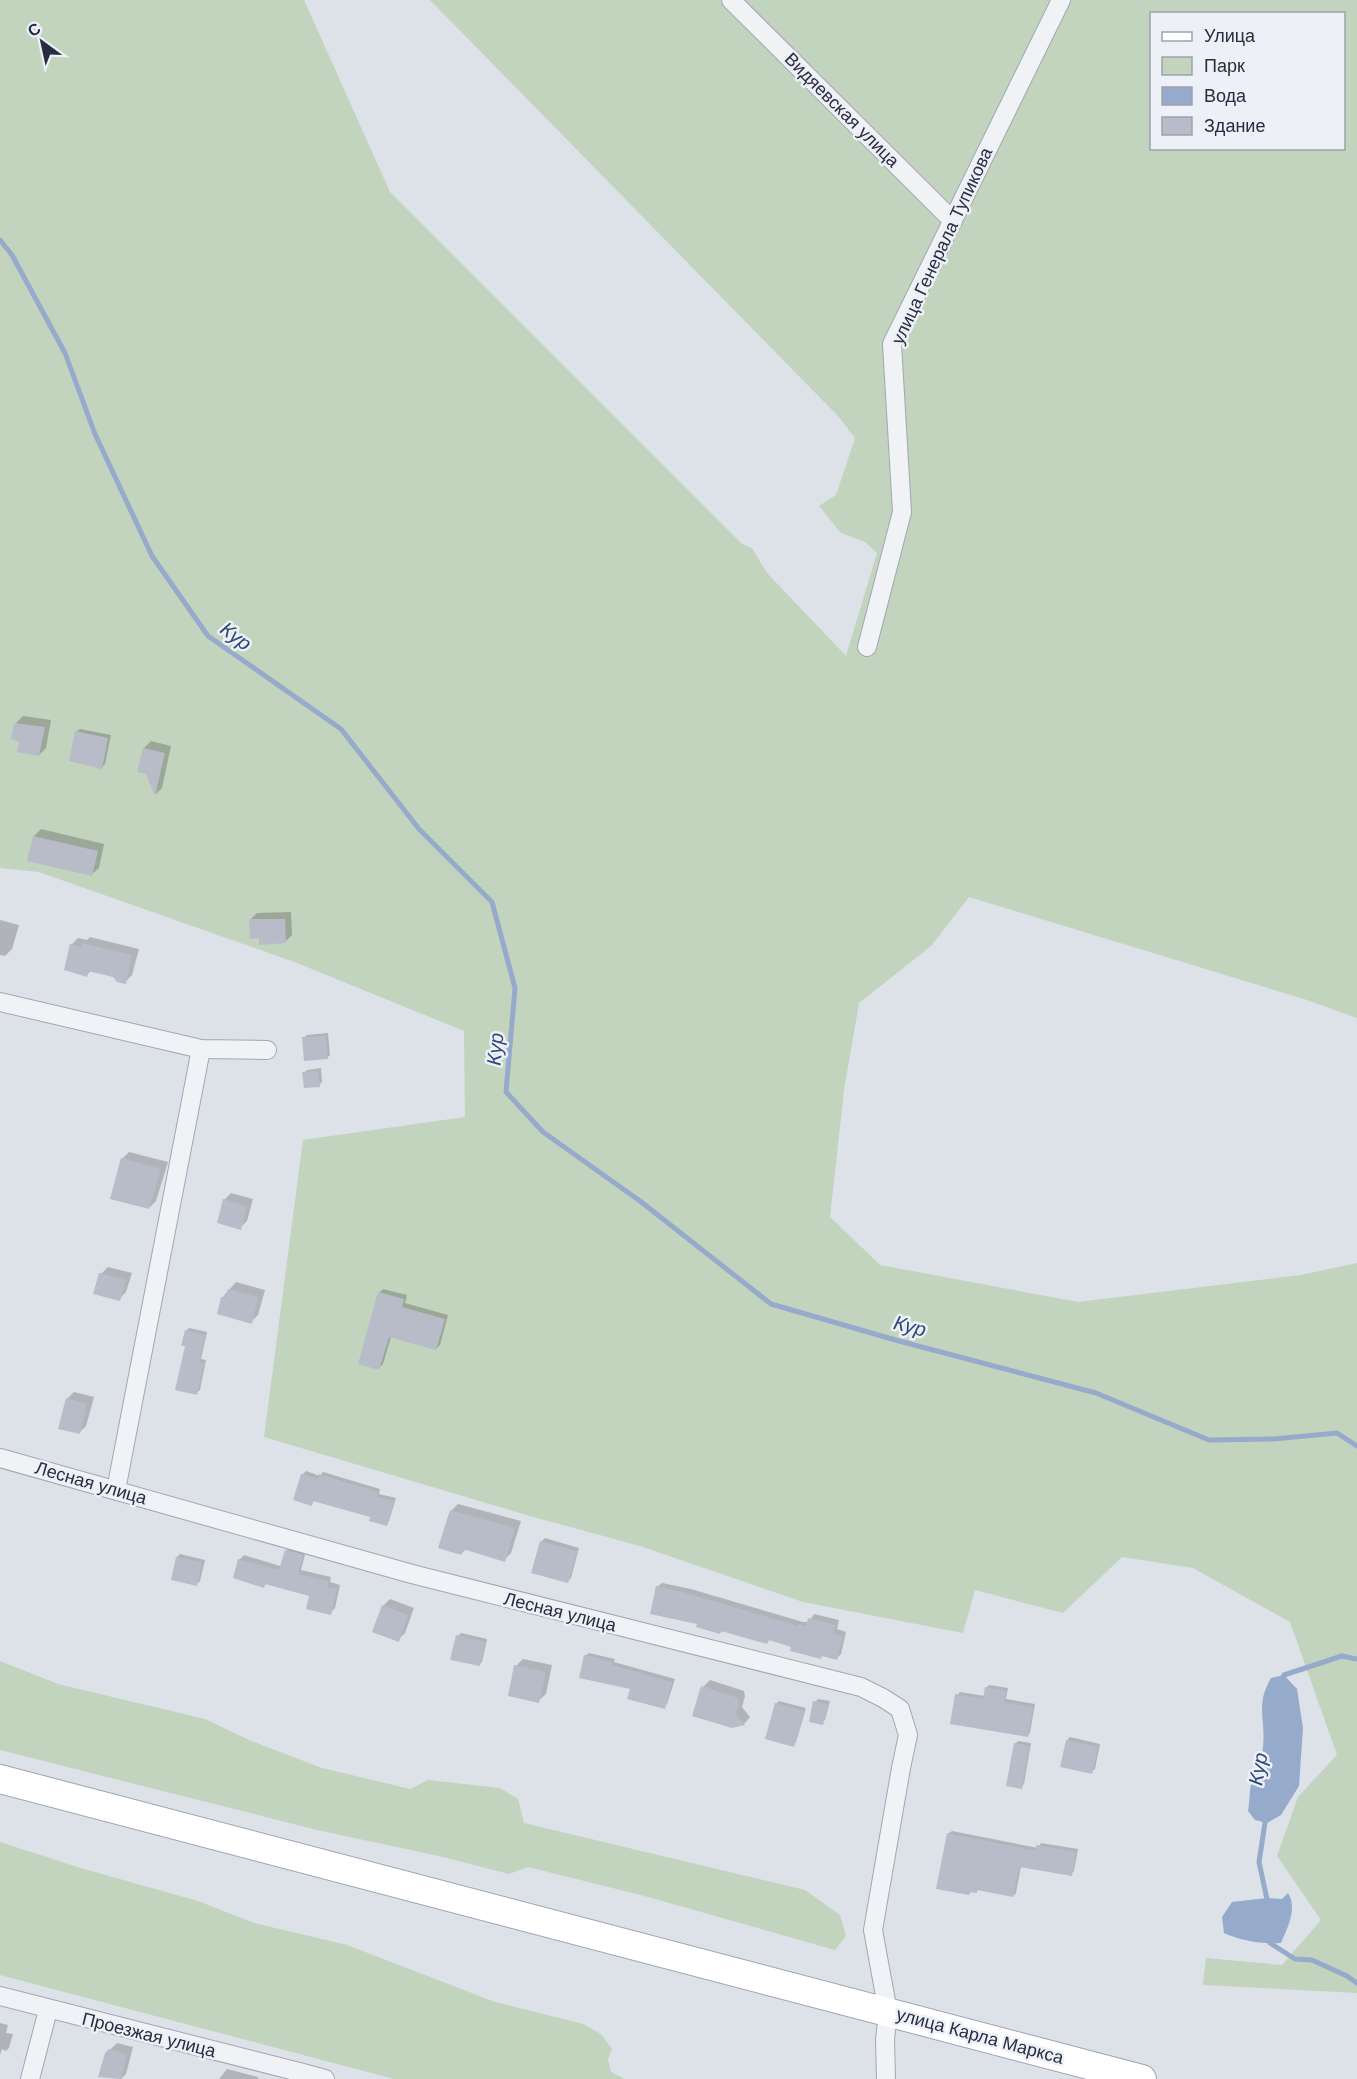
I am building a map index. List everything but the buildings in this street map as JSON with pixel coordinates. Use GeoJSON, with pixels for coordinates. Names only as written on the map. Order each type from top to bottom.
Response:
{"type":"FeatureCollection","features":[{"type":"Feature","properties":{"kind":"main road","name":"улица Карла Маркса"},"geometry":{"type":"LineString","coordinates":[[0,1779],[1142,2079]]}},
{"type":"Feature","properties":{"kind":"street","name":"Видяевская улица"},"geometry":{"type":"LineString","coordinates":[[731,0],[953,221]]}},
{"type":"Feature","properties":{"kind":"street","name":"улица Генерала Тупикова"},"geometry":{"type":"LineString","coordinates":[[867,647],[902,512],[892,344],[1061,0]]}},
{"type":"Feature","properties":{"kind":"street"},"geometry":{"type":"LineString","coordinates":[[0,1002],[201,1049],[267,1050]]}},
{"type":"Feature","properties":{"kind":"street"},"geometry":{"type":"LineString","coordinates":[[116,1490],[201,1049]]}},
{"type":"Feature","properties":{"kind":"street","name":"Лесная улица"},"geometry":{"type":"LineString","coordinates":[[0,1458],[412,1574],[861,1687],[883,1698],[900,1709],[908,1735],[873,1930],[888,2012]]}},
{"type":"Feature","properties":{"kind":"street","name":"Проезжая улица"},"geometry":{"type":"LineString","coordinates":[[0,1996],[298,2076],[325,2079]]}},
{"type":"Feature","properties":{"kind":"street"},"geometry":{"type":"LineString","coordinates":[[30,2079],[48,2010]]}},
{"type":"Feature","properties":{"kind":"street"},"geometry":{"type":"LineString","coordinates":[[886,2079],[885,2040],[888,2012]]}},
{"type":"Feature","properties":{"kind":"green space"},"geometry":{"type":"Polygon","coordinates":[[[0,0],[304,0],[390,192],[742,544],[752,548],[767,573],[846,656],[877,553],[865,542],[841,533],[819,506],[836,495],[855,438],[838,416],[430,0],[1357,0],[1357,1018],[1304,999],[969,897],[931,946],[859,1003],[844,1090],[830,1217],[880,1265],[1078,1302],[1301,1275],[1357,1263],[1357,1993],[1203,1985],[1206,1958],[1282,1965],[1321,1920],[1277,1856],[1298,1797],[1337,1755],[1290,1622],[1193,1568],[1122,1557],[1063,1613],[975,1590],[963,1633],[803,1602],[640,1546],[530,1516],[264,1437],[303,1140],[465,1117],[464,1031],[297,963],[39,872],[0,868],[0,0]]]}},
{"type":"Feature","properties":{"kind":"green space"},"geometry":{"type":"Polygon","coordinates":[[[0,1661],[58,1684],[205,1719],[249,1740],[322,1768],[410,1789],[428,1780],[500,1788],[518,1799],[524,1823],[805,1890],[840,1915],[846,1936],[835,1950],[641,1895],[528,1867],[509,1874],[439,1856],[317,1830],[0,1750],[0,1661]]]}},
{"type":"Feature","properties":{"kind":"green space"},"geometry":{"type":"Polygon","coordinates":[[[0,1842],[84,1869],[198,1901],[254,1923],[347,1945],[495,2002],[583,2024],[601,2034],[612,2049],[608,2060],[611,2072],[625,2079],[394,2079],[0,1975],[0,1842]]]}},
{"type":"Feature","properties":{"kind":"water"},"geometry":{"type":"Polygon","coordinates":[[[1284,1675],[1297,1689],[1303,1728],[1299,1786],[1281,1815],[1267,1823],[1255,1820],[1248,1811],[1250,1790],[1263,1747],[1263,1696],[1271,1678],[1284,1675]]]}},
{"type":"Feature","properties":{"kind":"water"},"geometry":{"type":"Polygon","coordinates":[[[1288,1893],[1292,1912],[1281,1943],[1252,1941],[1224,1933],[1222,1917],[1232,1902],[1267,1898],[1282,1899],[1288,1893]]]}},
{"type":"Feature","properties":{"kind":"waterway","name":"Кур"},"geometry":{"type":"LineString","coordinates":[[0,240],[12,255],[65,353],[95,434],[152,556],[208,636],[341,729],[419,829],[492,902],[515,988],[506,1092],[543,1132],[640,1201],[771,1304],[899,1341],[1096,1393],[1209,1440],[1274,1439],[1337,1433],[1357,1446]]}},
{"type":"Feature","properties":{"kind":"waterway","name":"Кур"},"geometry":{"type":"LineString","coordinates":[[1282,1681],[1284,1675],[1342,1656],[1357,1659]]}},
{"type":"Feature","properties":{"kind":"waterway","name":"Кур"},"geometry":{"type":"LineString","coordinates":[[1266,1816],[1259,1862],[1268,1904]]}},
{"type":"Feature","properties":{"kind":"waterway"},"geometry":{"type":"LineString","coordinates":[[1269,1937],[1270,1943],[1295,1959],[1312,1960],[1357,1983]]}}]}
